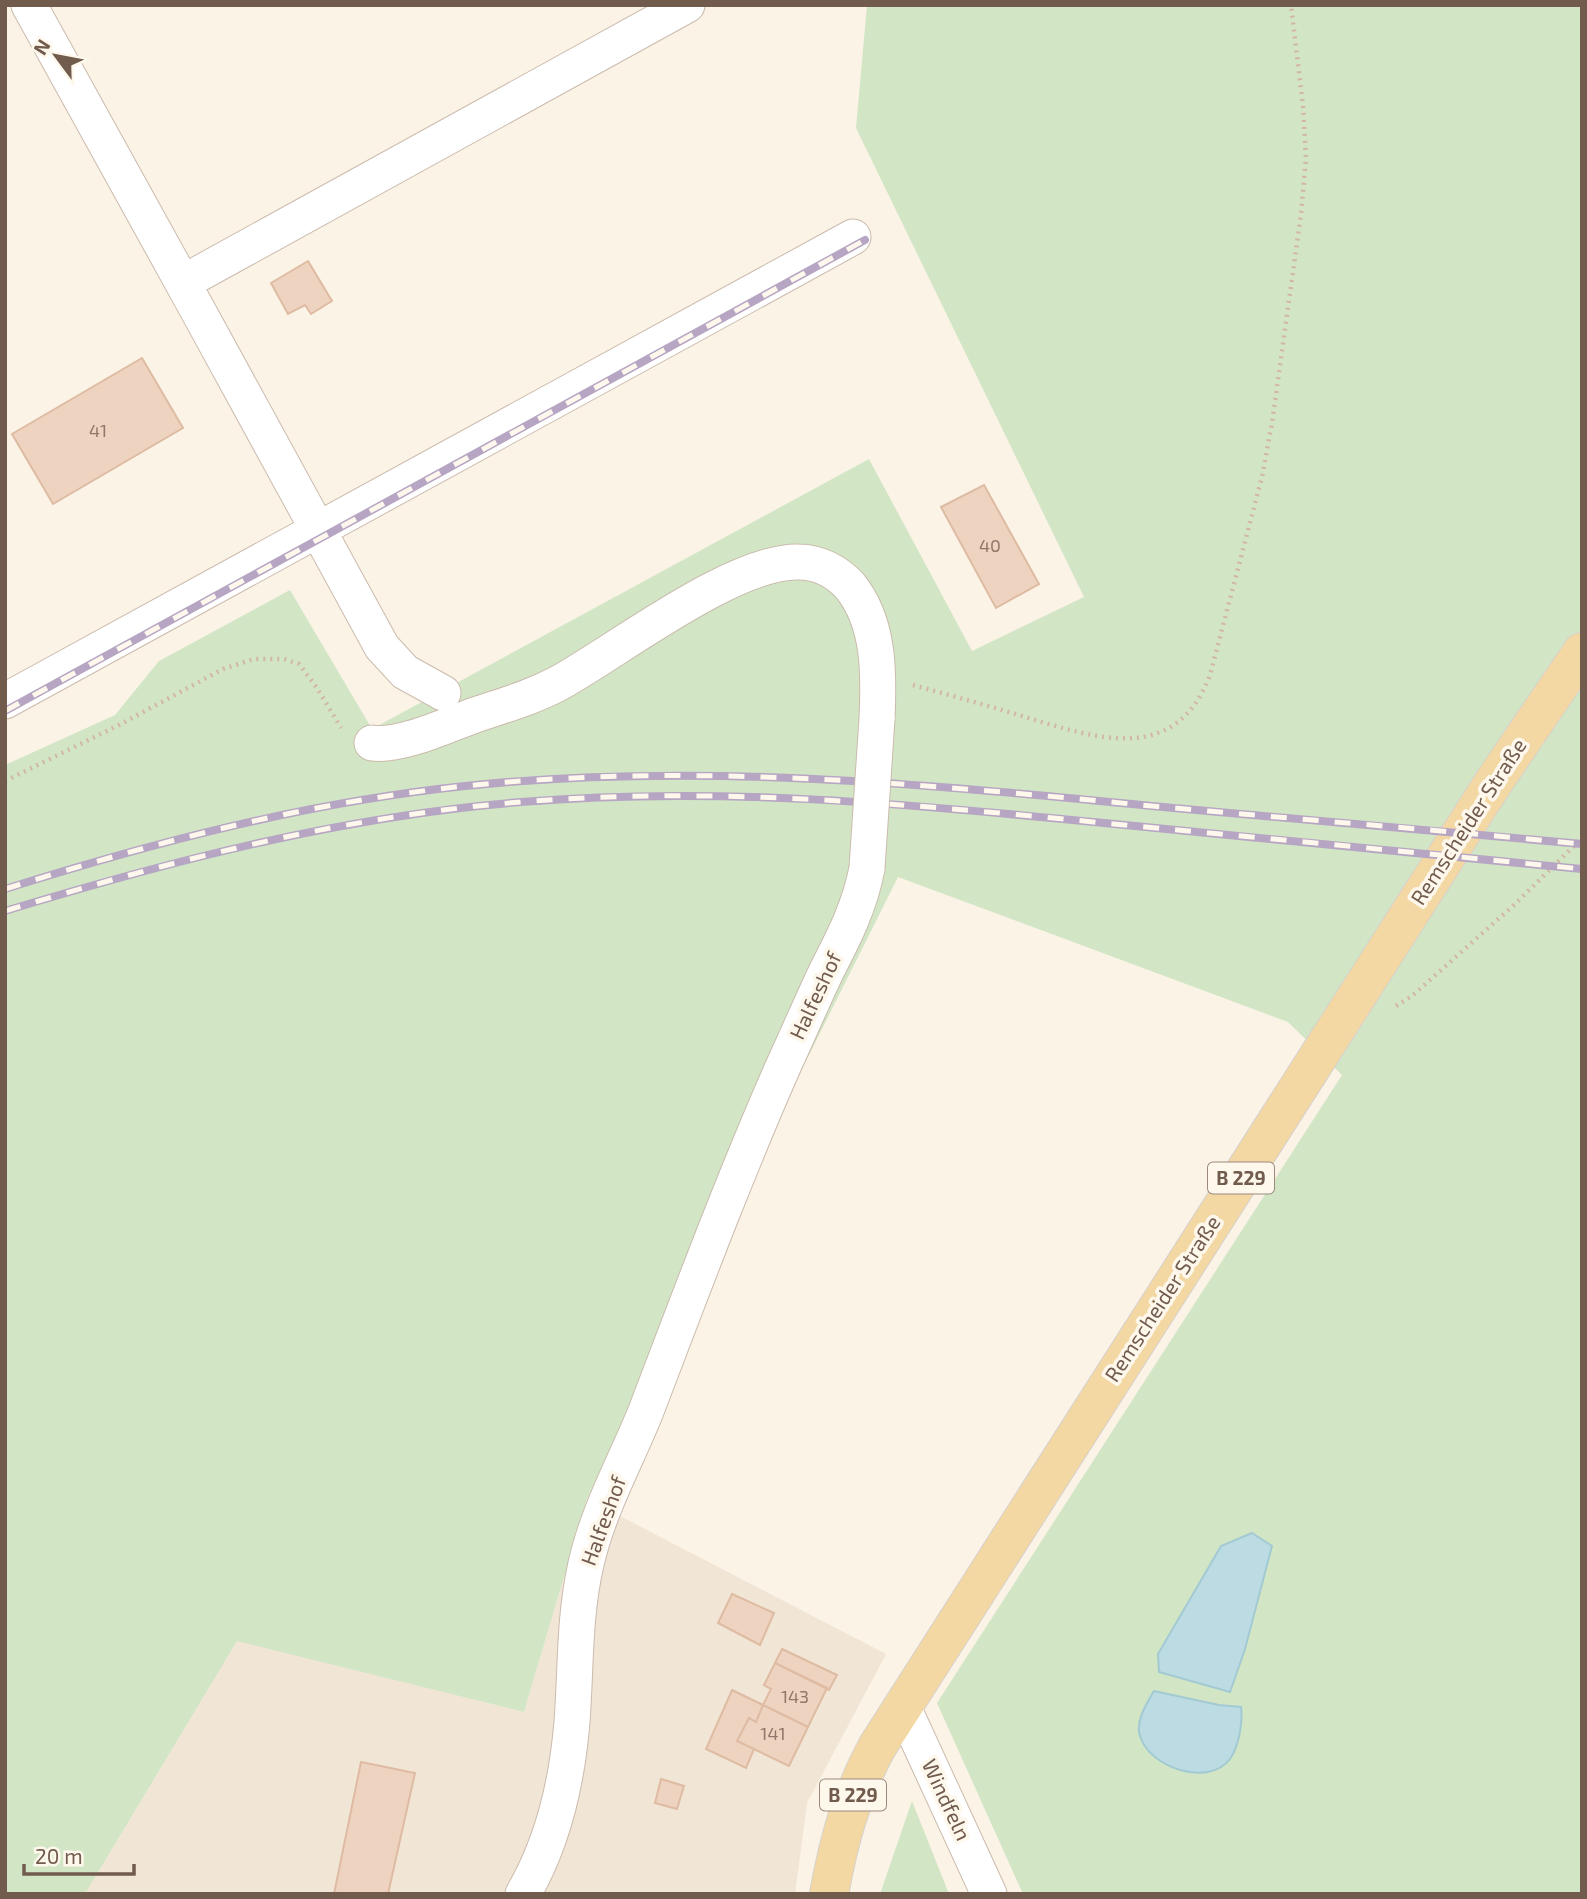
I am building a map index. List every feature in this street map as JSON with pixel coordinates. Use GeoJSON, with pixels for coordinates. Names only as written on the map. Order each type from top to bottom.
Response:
{"type":"FeatureCollection","features":[{"type":"Feature","properties":{"kind":"main road","name":"Remscheider Straße"},"geometry":{"type":"LineString","coordinates":[[829,1894],[836,1855],[852,1800],[877,1747],[1495,780],[1582,652]]}},
{"type":"Feature","properties":{"kind":"street"},"geometry":{"type":"LineString","coordinates":[[5,9],[12,5]]}},
{"type":"Feature","properties":{"kind":"street"},"geometry":{"type":"LineString","coordinates":[[29,5],[390,658],[405,672],[443,694]]}},
{"type":"Feature","properties":{"kind":"street"},"geometry":{"type":"LineString","coordinates":[[184,282],[688,5]]}},
{"type":"Feature","properties":{"kind":"street"},"geometry":{"type":"LineString","coordinates":[[5,701],[853,237]]}},
{"type":"Feature","properties":{"kind":"street","name":"Halfeshof"},"geometry":{"type":"LineString","coordinates":[[372,743],[403,739],[535,696],[702,595],[761,569],[782,563],[798,561],[828,569],[856,594],[870,622],[878,675],[877,719],[867,869],[863,892],[755,1132],[594,1534],[580,1593],[572,1724],[563,1786],[549,1839],[523,1894]]}},
{"type":"Feature","properties":{"kind":"street","name":"Windfeln"},"geometry":{"type":"LineString","coordinates":[[902,1706],[989,1894]]}},
{"type":"Feature","properties":{"kind":"path"},"geometry":{"type":"LineString","coordinates":[[878,675],[1054,726],[1111,739],[1142,738],[1168,729],[1181,721],[1202,696],[1210,676],[1262,477],[1301,214],[1306,158],[1291,5]]}},
{"type":"Feature","properties":{"kind":"path"},"geometry":{"type":"LineString","coordinates":[[5,781],[85,743],[223,669],[264,658],[284,659],[299,664],[313,681],[342,729],[356,738],[372,743]]}},
{"type":"Feature","properties":{"kind":"path"},"geometry":{"type":"LineString","coordinates":[[1390,1010],[1422,987],[1514,905],[1582,838]]}},
{"type":"Feature","properties":{"kind":"shaded area"},"geometry":{"type":"Polygon","coordinates":[[[587,1499],[886,1654],[807,1803],[795,1894],[85,1894],[237,1640],[524,1712],[587,1499]]]}},
{"type":"Feature","properties":{"kind":"green space"},"geometry":{"type":"Polygon","coordinates":[[[867,5],[1582,5],[1582,1894],[1023,1894],[937,1703],[1342,1075],[1288,1022],[898,877],[587,1499],[524,1712],[237,1641],[85,1894],[5,1894],[5,765],[115,715],[159,661],[290,590],[372,729],[869,459],[972,651],[1084,597],[856,128],[867,5]],[[1272,1546],[1159,1672],[1230,1692],[1245,1649],[1272,1546]],[[1154,1691],[1142,1712],[1139,1730],[1146,1747],[1155,1757],[1167,1765],[1194,1773],[1220,1768],[1230,1759],[1240,1734],[1241,1707],[1154,1691]]]}},
{"type":"Feature","properties":{"kind":"green space"},"geometry":{"type":"Polygon","coordinates":[[[912,1801],[949,1894],[880,1894],[912,1801]]]}},
{"type":"Feature","properties":{"kind":"water"},"geometry":{"type":"Polygon","coordinates":[[[1252,1533],[1272,1546],[1245,1649],[1230,1692],[1159,1672],[1158,1654],[1221,1546],[1252,1533]]]}},
{"type":"Feature","properties":{"kind":"water"},"geometry":{"type":"Polygon","coordinates":[[[1154,1691],[1241,1707],[1240,1734],[1230,1759],[1220,1768],[1194,1773],[1167,1765],[1155,1757],[1146,1747],[1139,1730],[1142,1712],[1154,1691]]]}},
{"type":"Feature","properties":{"kind":"building"},"geometry":{"type":"Polygon","coordinates":[[[308,261],[332,301],[311,314],[305,305],[288,314],[271,283],[308,261]]]}},
{"type":"Feature","properties":{"kind":"building"},"geometry":{"type":"Polygon","coordinates":[[[142,358],[183,428],[53,504],[12,434],[142,358]]]}},
{"type":"Feature","properties":{"kind":"building"},"geometry":{"type":"Polygon","coordinates":[[[984,485],[1039,584],[996,608],[941,507],[984,485]]]}},
{"type":"Feature","properties":{"kind":"building"},"geometry":{"type":"Polygon","coordinates":[[[732,1594],[774,1613],[760,1645],[718,1623],[732,1594]]]}},
{"type":"Feature","properties":{"kind":"building"},"geometry":{"type":"Polygon","coordinates":[[[782,1649],[837,1675],[829,1690],[775,1663],[782,1649]]]}},
{"type":"Feature","properties":{"kind":"building"},"geometry":{"type":"Polygon","coordinates":[[[775,1663],[827,1688],[808,1727],[763,1705],[771,1689],[764,1685],[775,1663]]]}},
{"type":"Feature","properties":{"kind":"building"},"geometry":{"type":"Polygon","coordinates":[[[732,1690],[763,1705],[756,1722],[749,1718],[737,1741],[754,1749],[746,1768],[706,1749],[732,1690]]]}},
{"type":"Feature","properties":{"kind":"building"},"geometry":{"type":"Polygon","coordinates":[[[763,1705],[808,1727],[789,1766],[737,1741],[749,1718],[756,1722],[763,1705]]]}},
{"type":"Feature","properties":{"kind":"building"},"geometry":{"type":"Polygon","coordinates":[[[361,1762],[415,1773],[388,1894],[334,1894],[361,1762]]]}},
{"type":"Feature","properties":{"kind":"building"},"geometry":{"type":"Polygon","coordinates":[[[661,1779],[684,1786],[677,1809],[655,1803],[661,1779]]]}},
{"type":"Feature","properties":{"kind":"railway"},"geometry":{"type":"LineString","coordinates":[[5,711],[865,240]]}},
{"type":"Feature","properties":{"kind":"railway"},"geometry":{"type":"LineString","coordinates":[[5,889],[175,840],[348,802],[465,786],[637,776],[809,779],[981,790],[1582,844]]}},
{"type":"Feature","properties":{"kind":"railway"},"geometry":{"type":"LineString","coordinates":[[5,911],[132,874],[325,829],[389,818],[521,802],[667,796],[813,799],[885,804],[1582,869]]}}]}
